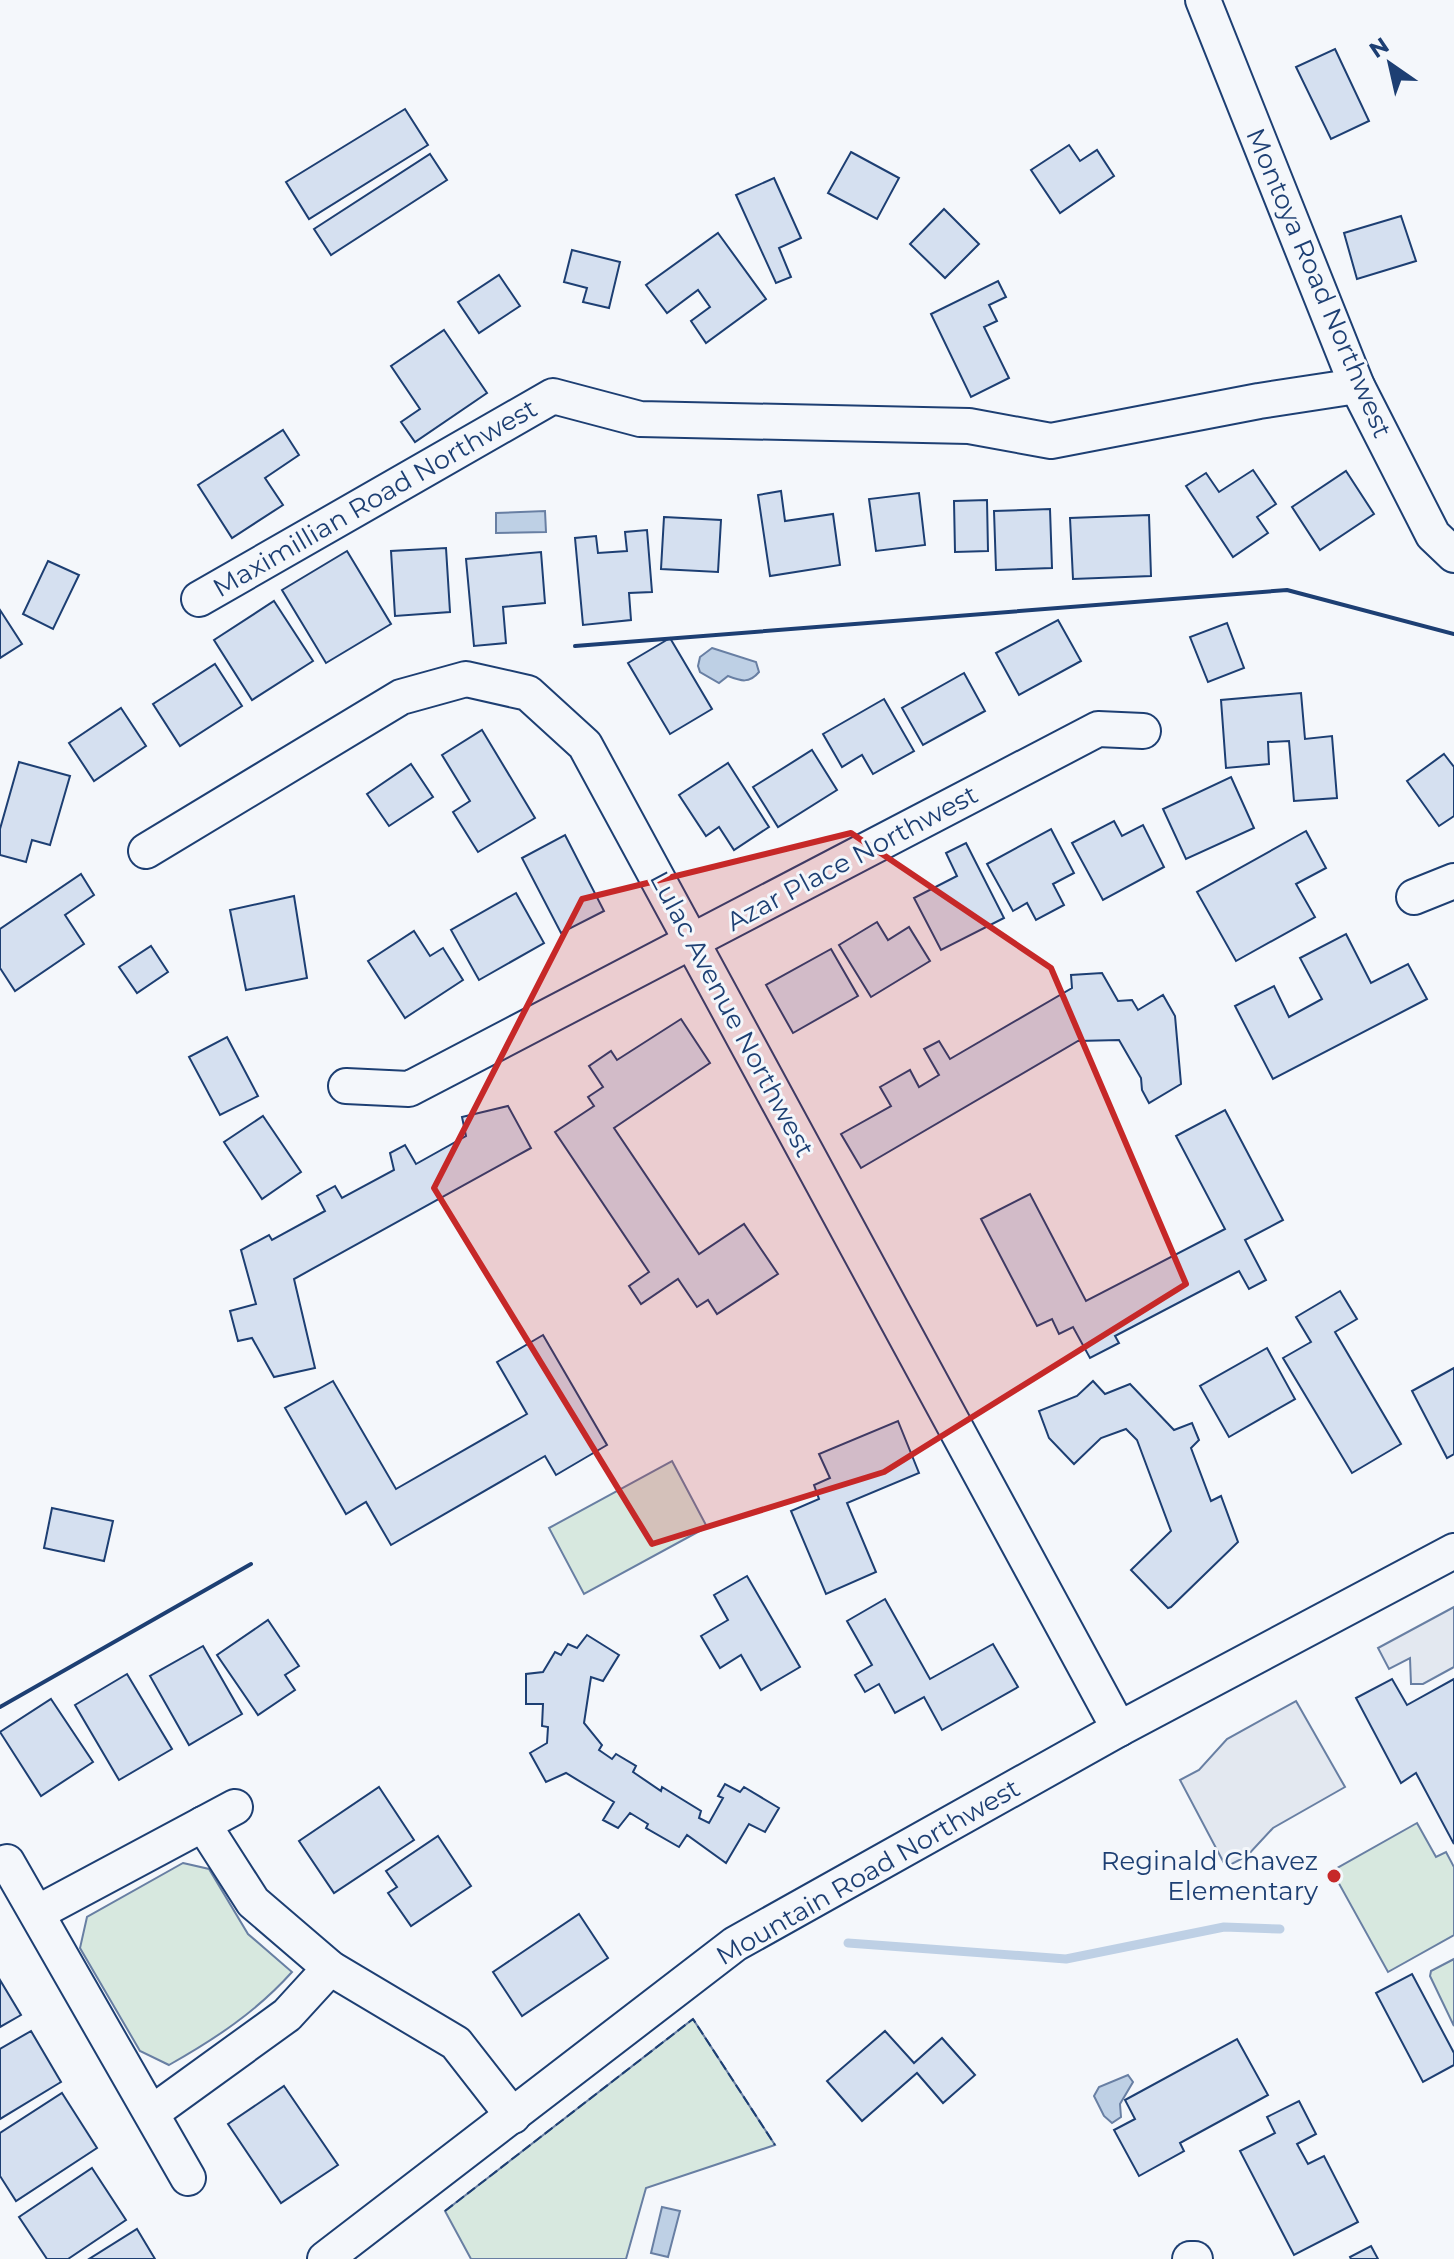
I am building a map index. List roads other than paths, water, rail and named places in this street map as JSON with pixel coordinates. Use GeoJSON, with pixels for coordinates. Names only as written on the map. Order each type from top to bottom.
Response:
{"type":"FeatureCollection","features":[{"type":"Feature","properties":{"kind":"street","name":"Montoya Road Northwest"},"geometry":{"type":"LineString","coordinates":[[1203,0],[1357,386],[1433,535],[1454,555]]}},
{"type":"Feature","properties":{"kind":"street","name":"Maximillian Road Northwest"},"geometry":{"type":"LineString","coordinates":[[199,599],[553,396],[640,419],[969,426],[1051,441],[1259,401],[1357,386]]}},
{"type":"Feature","properties":{"kind":"street","name":"Lulac Avenue Northwest"},"geometry":{"type":"LineString","coordinates":[[146,851],[401,697],[466,679],[528,693],[585,745],[694,940],[1119,1729]]}},
{"type":"Feature","properties":{"kind":"street","name":"Azar Place Northwest"},"geometry":{"type":"LineString","coordinates":[[346,1086],[409,1089],[1098,729],[1143,731]]}},
{"type":"Feature","properties":{"kind":"street"},"geometry":{"type":"LineString","coordinates":[[1414,897],[1454,881]]}},
{"type":"Feature","properties":{"kind":"street","name":"Mountain Road Northwest"},"geometry":{"type":"LineString","coordinates":[[325,2259],[735,1944],[1119,1729],[1454,1551]]}},
{"type":"Feature","properties":{"kind":"street"},"geometry":{"type":"LineString","coordinates":[[37,1913],[235,1807]]}},
{"type":"Feature","properties":{"kind":"street"},"geometry":{"type":"LineString","coordinates":[[203,1824],[253,1902],[330,1968],[456,2043],[513,2116]]}},
{"type":"Feature","properties":{"kind":"street"},"geometry":{"type":"LineString","coordinates":[[7,1862],[153,2112],[188,2178]]}},
{"type":"Feature","properties":{"kind":"street"},"geometry":{"type":"LineString","coordinates":[[153,2112],[287,2015],[330,1968]]}},
{"type":"Feature","properties":{"kind":"water"},"geometry":{"type":"Polygon","coordinates":[[[545,511],[546,532],[496,533],[496,513],[545,511]]]}},
{"type":"Feature","properties":{"kind":"water"},"geometry":{"type":"Polygon","coordinates":[[[712,648],[756,662],[759,672],[748,680],[728,676],[719,683],[700,672],[698,666],[700,657],[712,648]]]}},
{"type":"Feature","properties":{"kind":"water"},"geometry":{"type":"Polygon","coordinates":[[[1128,2075],[1133,2082],[1120,2104],[1121,2117],[1112,2123],[1104,2116],[1094,2096],[1099,2087],[1128,2075]]]}},
{"type":"Feature","properties":{"kind":"water"},"geometry":{"type":"Polygon","coordinates":[[[662,2207],[680,2211],[668,2257],[651,2253],[662,2207]]]}},
{"type":"Feature","properties":{"kind":"waterway"},"geometry":{"type":"LineString","coordinates":[[848,1943],[1066,1959],[1224,1927],[1280,1929]]}},
{"type":"Feature","properties":{"kind":"place","name":"Reginald Chavez Elementary"},"geometry":{"type":"Point","coordinates":[1334,1876]}}]}
